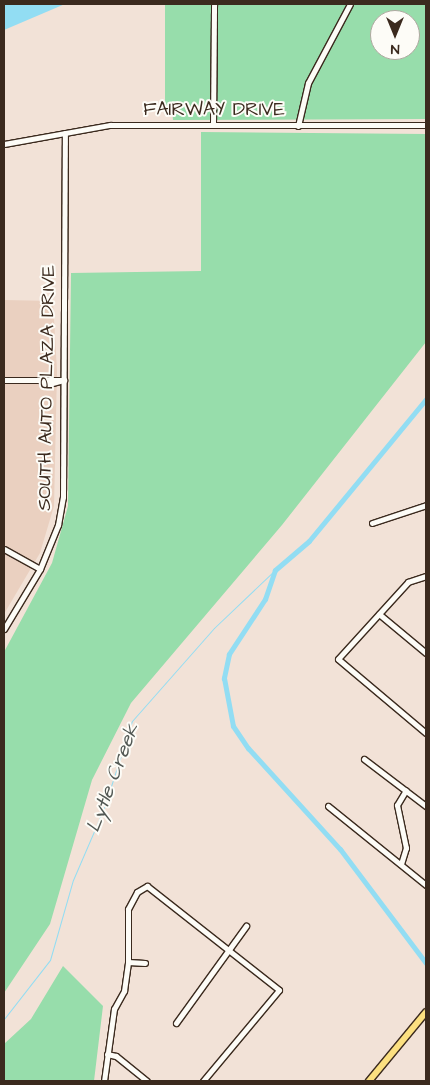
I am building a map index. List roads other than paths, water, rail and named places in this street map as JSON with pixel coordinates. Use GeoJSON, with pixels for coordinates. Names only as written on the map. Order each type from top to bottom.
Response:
{"type":"FeatureCollection","features":[{"type":"Feature","properties":{"kind":"main road"},"geometry":{"type":"LineString","coordinates":[[369,1081],[426,1012]]}},
{"type":"Feature","properties":{"kind":"street"},"geometry":{"type":"LineString","coordinates":[[213,125],[214,4]]}},
{"type":"Feature","properties":{"kind":"street"},"geometry":{"type":"LineString","coordinates":[[298,126],[308,83],[350,4]]}},
{"type":"Feature","properties":{"kind":"street","name":"FAIRWAY DRIVE"},"geometry":{"type":"LineString","coordinates":[[4,144],[110,125],[426,125]]}},
{"type":"Feature","properties":{"kind":"street","name":"SOUTH AUTO PLAZA DRIVE"},"geometry":{"type":"LineString","coordinates":[[4,629],[40,568],[58,524],[63,497],[65,133]]}},
{"type":"Feature","properties":{"kind":"street"},"geometry":{"type":"LineString","coordinates":[[4,380],[40,380],[44,385],[64,380]]}},
{"type":"Feature","properties":{"kind":"street"},"geometry":{"type":"LineString","coordinates":[[372,523],[426,505]]}},
{"type":"Feature","properties":{"kind":"street"},"geometry":{"type":"LineString","coordinates":[[4,548],[40,568]]}},
{"type":"Feature","properties":{"kind":"street"},"geometry":{"type":"LineString","coordinates":[[426,576],[408,582],[379,614],[347,644],[338,659],[426,733]]}},
{"type":"Feature","properties":{"kind":"street"},"geometry":{"type":"LineString","coordinates":[[379,614],[426,654]]}},
{"type":"Feature","properties":{"kind":"street"},"geometry":{"type":"LineString","coordinates":[[364,760],[426,806]]}},
{"type":"Feature","properties":{"kind":"street"},"geometry":{"type":"LineString","coordinates":[[401,864],[406,848],[397,806],[406,790]]}},
{"type":"Feature","properties":{"kind":"street"},"geometry":{"type":"LineString","coordinates":[[328,806],[426,884]]}},
{"type":"Feature","properties":{"kind":"street"},"geometry":{"type":"LineString","coordinates":[[104,1081],[114,1010],[124,991],[128,962],[127,919],[137,892],[147,886],[279,990],[203,1081]]}},
{"type":"Feature","properties":{"kind":"street"},"geometry":{"type":"LineString","coordinates":[[176,1022],[231,951],[246,926]]}},
{"type":"Feature","properties":{"kind":"street"},"geometry":{"type":"LineString","coordinates":[[128,962],[145,963]]}},
{"type":"Feature","properties":{"kind":"street"},"geometry":{"type":"LineString","coordinates":[[107,1054],[116,1056],[147,1081]]}},
{"type":"Feature","properties":{"kind":"water"},"geometry":{"type":"Polygon","coordinates":[[[4,4],[65,4],[4,30],[4,4]]]}},
{"type":"Feature","properties":{"kind":"waterway","name":"Lytle Creek"},"geometry":{"type":"LineString","coordinates":[[426,399],[309,541],[275,570],[265,599],[229,654],[224,678],[233,726],[248,748],[340,849],[426,963]]}},
{"type":"Feature","properties":{"kind":"waterway","name":"Lytle Creek"},"geometry":{"type":"LineString","coordinates":[[4,1019],[50,960],[73,880],[104,808],[132,721],[214,628],[275,570]]}}]}
